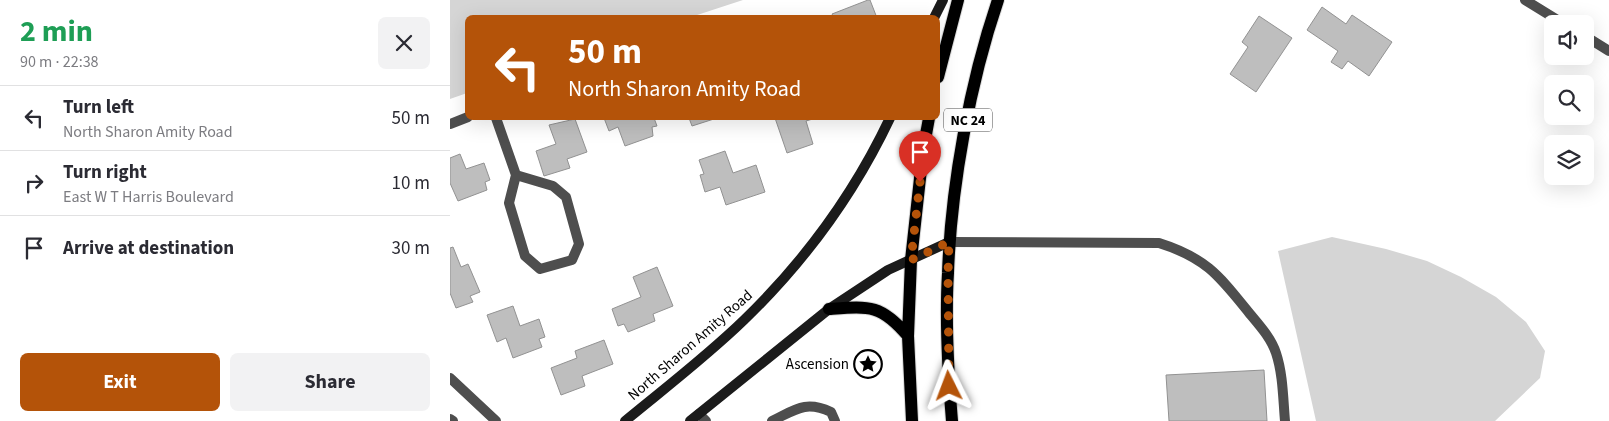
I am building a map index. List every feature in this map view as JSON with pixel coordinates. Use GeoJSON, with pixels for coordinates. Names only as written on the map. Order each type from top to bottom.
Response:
{"type":"FeatureCollection","features":[{"type":"Feature","properties":{"kind":"main road"},"geometry":{"type":"LineString","coordinates":[[936,15],[943,0]]}},
{"type":"Feature","properties":{"kind":"main road"},"geometry":{"type":"LineString","coordinates":[[940,69],[958,0]]}},
{"type":"Feature","properties":{"kind":"main road","name":"NC 24"},"geometry":{"type":"LineString","coordinates":[[952,421],[948,368],[949,242],[960,164],[977,74],[998,0]]}},
{"type":"Feature","properties":{"kind":"main road","name":"North Sharon Amity Road"},"geometry":{"type":"LineString","coordinates":[[626,421],[719,344],[775,288],[813,245],[872,156],[889,120]]}},
{"type":"Feature","properties":{"kind":"main road","name":"NC 24"},"geometry":{"type":"LineString","coordinates":[[912,421],[908,336],[911,260],[923,151],[929,120]]}},
{"type":"Feature","properties":{"kind":"main road"},"geometry":{"type":"LineString","coordinates":[[690,421],[703,417],[829,308],[888,270],[949,242]]}},
{"type":"Feature","properties":{"kind":"main road"},"geometry":{"type":"LineString","coordinates":[[829,308],[862,308],[884,312],[908,336]]}},
{"type":"Feature","properties":{"kind":"street"},"geometry":{"type":"LineString","coordinates":[[1525,0],[1549,15]]}},
{"type":"Feature","properties":{"kind":"street"},"geometry":{"type":"LineString","coordinates":[[1594,42],[1609,51]]}},
{"type":"Feature","properties":{"kind":"street"},"geometry":{"type":"LineString","coordinates":[[450,124],[465,119]]}},
{"type":"Feature","properties":{"kind":"street"},"geometry":{"type":"LineString","coordinates":[[497,120],[516,175],[509,203],[525,256],[540,269],[572,260],[579,244],[566,197],[553,186],[516,175]]}},
{"type":"Feature","properties":{"kind":"street"},"geometry":{"type":"LineString","coordinates":[[949,242],[1159,243],[1180,250],[1199,260],[1218,274],[1268,336],[1276,351],[1280,370],[1285,421]]}},
{"type":"Feature","properties":{"kind":"street"},"geometry":{"type":"LineString","coordinates":[[450,378],[496,421]]}},
{"type":"Feature","properties":{"kind":"street"},"geometry":{"type":"LineString","coordinates":[[772,421],[806,405],[818,406],[831,412],[835,421]]}},
{"type":"Feature","properties":{"kind":"shaded area"},"geometry":{"type":"Polygon","coordinates":[[[450,0],[743,0],[697,15],[465,15],[465,94],[450,99],[450,0]]]}},
{"type":"Feature","properties":{"kind":"shaded area"},"geometry":{"type":"Polygon","coordinates":[[[1332,237],[1386,249],[1427,261],[1461,277],[1496,297],[1526,322],[1545,351],[1540,378],[1495,421],[1316,421],[1278,251],[1332,237]]]}},
{"type":"Feature","properties":{"kind":"building"},"geometry":{"type":"Polygon","coordinates":[[[870,0],[876,15],[832,15],[870,0]]]}},
{"type":"Feature","properties":{"kind":"building"},"geometry":{"type":"Polygon","coordinates":[[[1322,7],[1346,24],[1352,15],[1392,42],[1369,76],[1348,61],[1342,69],[1331,62],[1338,51],[1307,30],[1322,7]]]}},
{"type":"Feature","properties":{"kind":"building"},"geometry":{"type":"Polygon","coordinates":[[[1259,16],[1292,38],[1256,92],[1230,74],[1248,47],[1242,42],[1259,16]]]}},
{"type":"Feature","properties":{"kind":"building"},"geometry":{"type":"Polygon","coordinates":[[[575,120],[587,152],[567,159],[570,168],[544,176],[536,151],[556,144],[549,125],[575,120]]]}},
{"type":"Feature","properties":{"kind":"building"},"geometry":{"type":"Polygon","coordinates":[[[605,120],[655,120],[657,126],[652,127],[653,136],[625,146],[618,127],[609,131],[605,120]]]}},
{"type":"Feature","properties":{"kind":"building"},"geometry":{"type":"Polygon","coordinates":[[[690,120],[711,120],[692,126],[690,120]]]}},
{"type":"Feature","properties":{"kind":"building"},"geometry":{"type":"Polygon","coordinates":[[[776,120],[809,120],[806,121],[813,144],[787,153],[776,120]]]}},
{"type":"Feature","properties":{"kind":"building"},"geometry":{"type":"Polygon","coordinates":[[[725,151],[733,173],[756,165],[765,192],[726,205],[720,187],[705,192],[700,175],[704,174],[699,160],[725,151]]]}},
{"type":"Feature","properties":{"kind":"building"},"geometry":{"type":"Polygon","coordinates":[[[460,154],[466,169],[484,163],[490,180],[485,182],[487,190],[458,201],[450,183],[450,158],[460,154]]]}},
{"type":"Feature","properties":{"kind":"building"},"geometry":{"type":"Polygon","coordinates":[[[453,247],[461,267],[468,264],[480,292],[470,296],[473,302],[456,308],[450,293],[450,248],[453,247]]]}},
{"type":"Feature","properties":{"kind":"building"},"geometry":{"type":"Polygon","coordinates":[[[657,267],[673,306],[653,314],[655,321],[628,332],[624,324],[618,326],[612,309],[641,297],[633,277],[657,267]]]}},
{"type":"Feature","properties":{"kind":"building"},"geometry":{"type":"Polygon","coordinates":[[[513,306],[520,326],[539,319],[545,337],[539,339],[542,347],[513,358],[506,338],[497,342],[487,315],[513,306]]]}},
{"type":"Feature","properties":{"kind":"building"},"geometry":{"type":"Polygon","coordinates":[[[604,340],[613,364],[582,376],[585,386],[561,395],[551,368],[577,358],[575,351],[604,340]]]}},
{"type":"Feature","properties":{"kind":"building"},"geometry":{"type":"Polygon","coordinates":[[[1264,370],[1267,421],[1169,421],[1166,375],[1264,370]]]}},
{"type":"Feature","properties":{"kind":"place","name":"Ascension"},"geometry":{"type":"Point","coordinates":[868,364]}},
{"type":"Feature","properties":{"kind":"route"},"geometry":{"type":"LineString","coordinates":[[920,182],[911,260],[949,242],[949,386]]}}]}
